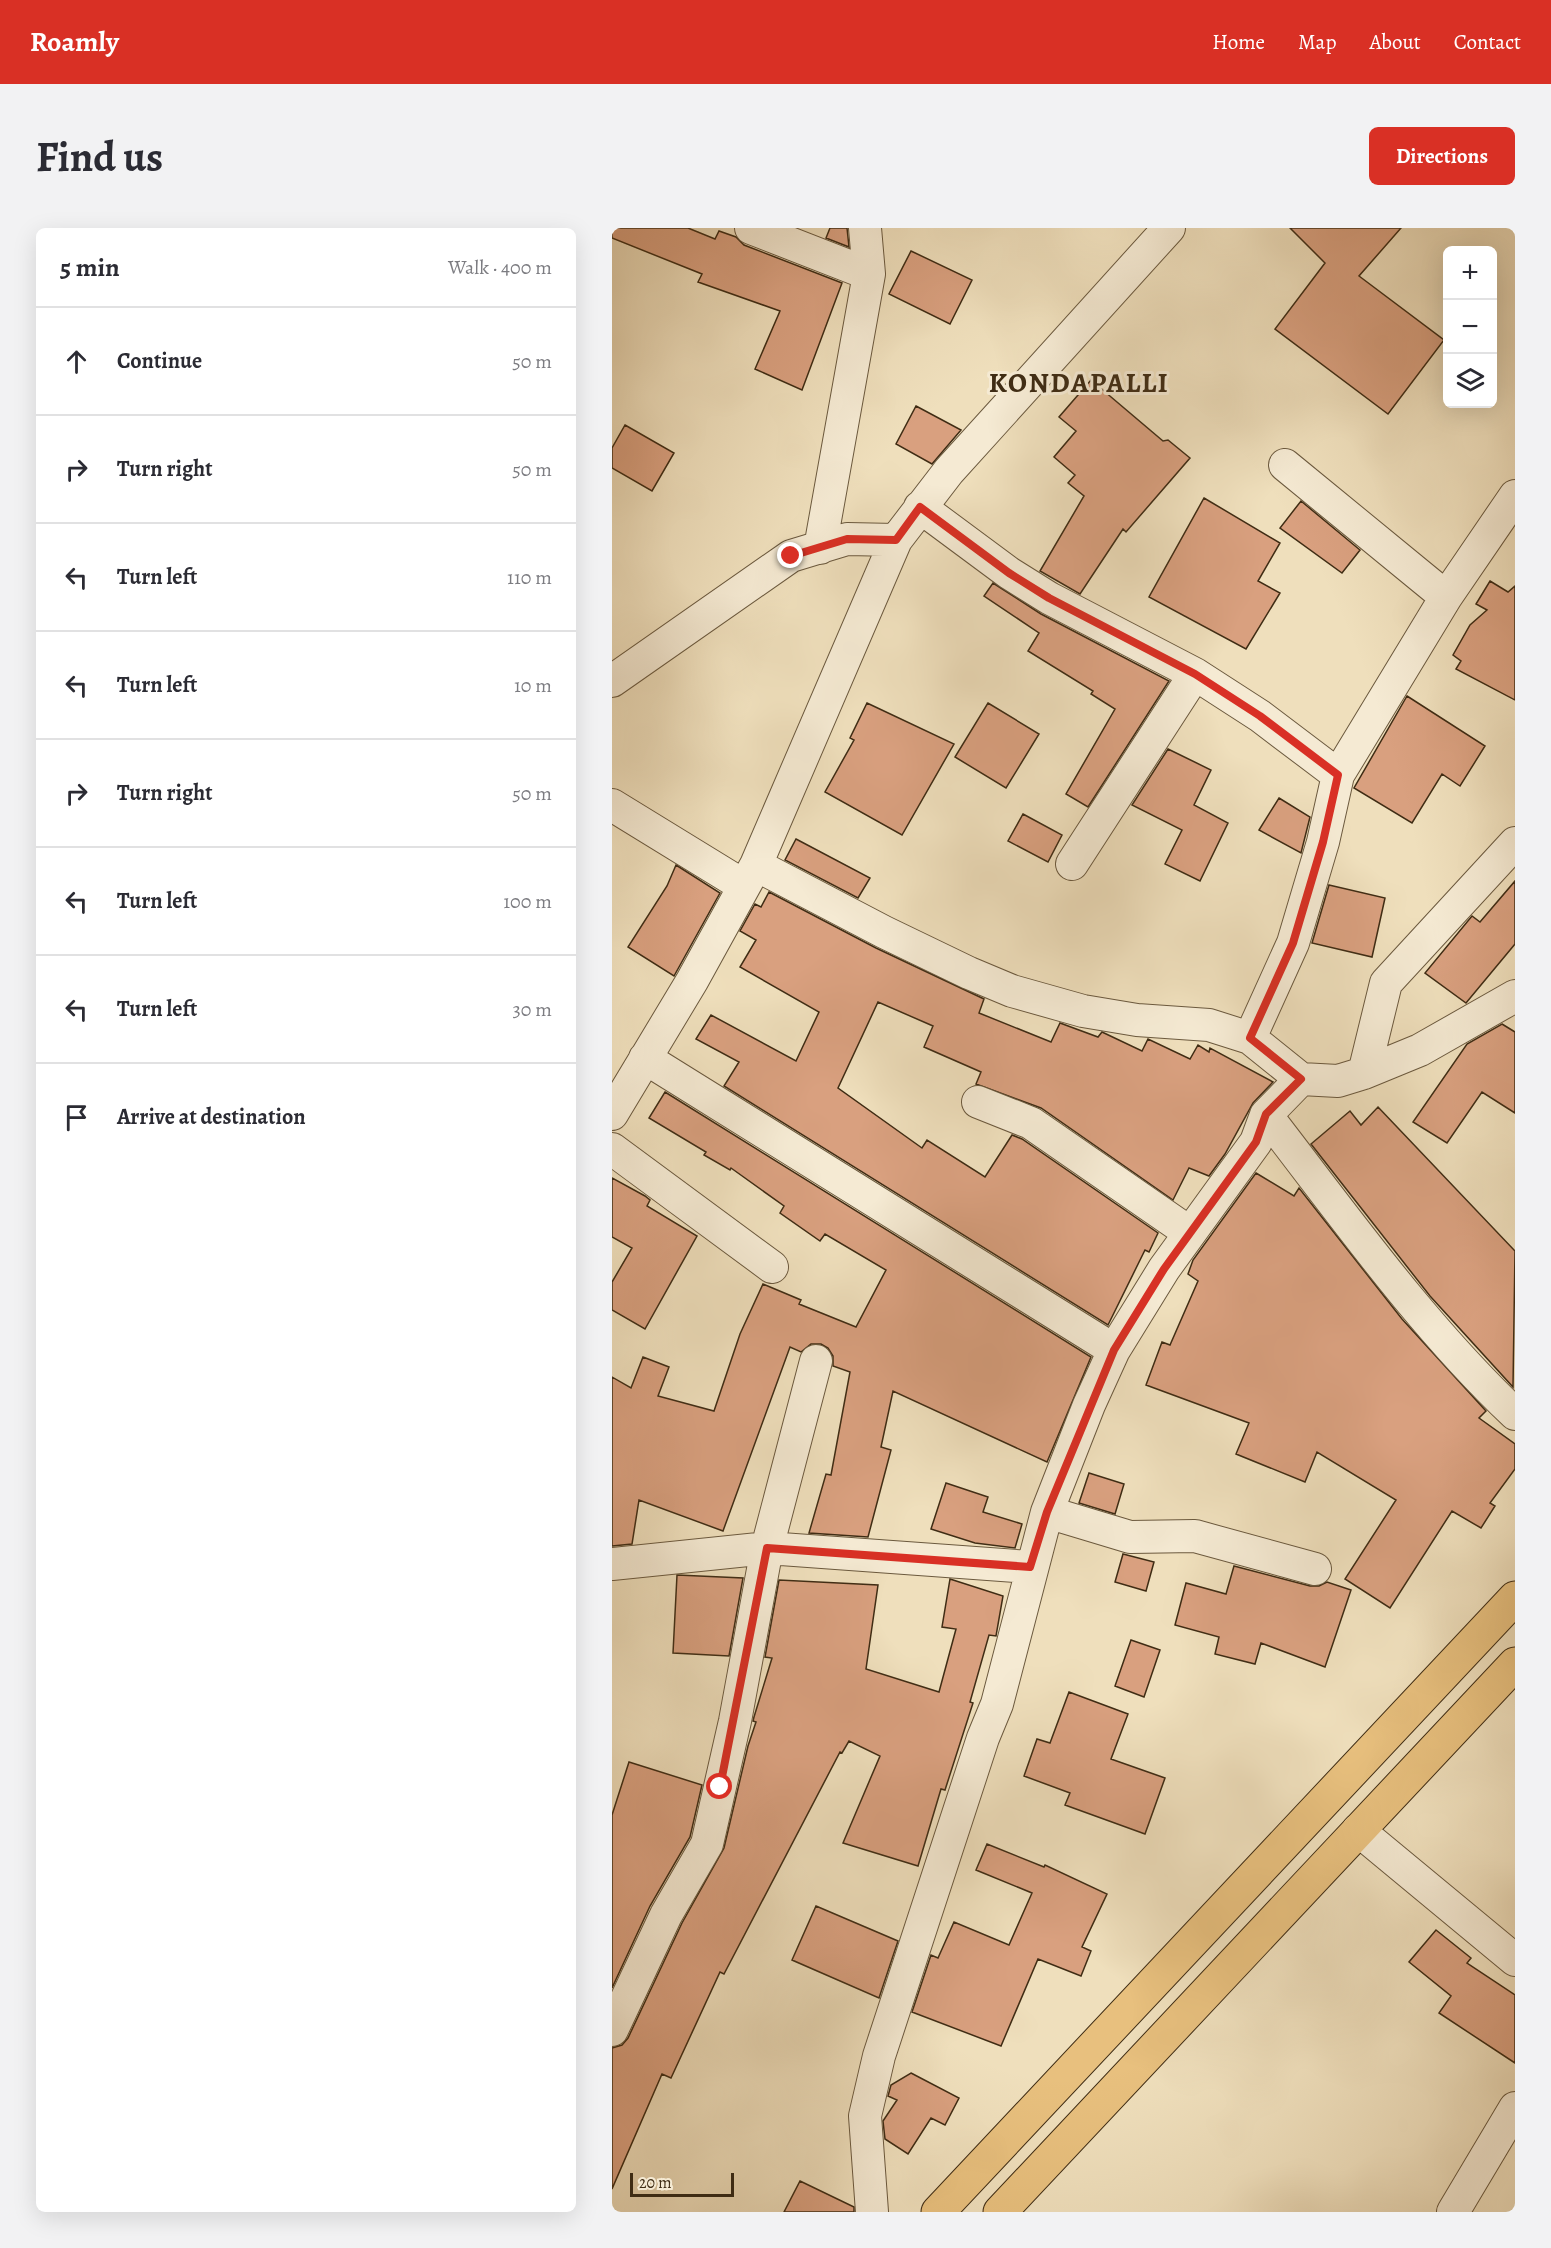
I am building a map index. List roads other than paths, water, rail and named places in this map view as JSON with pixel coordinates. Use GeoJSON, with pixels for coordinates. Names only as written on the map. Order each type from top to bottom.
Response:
{"type":"FeatureCollection","features":[{"type":"Feature","properties":{"kind":"highway"},"geometry":{"type":"LineString","coordinates":[[938,2212],[1515,1598]]}},
{"type":"Feature","properties":{"kind":"highway"},"geometry":{"type":"LineString","coordinates":[[1000,2212],[1515,1664]]}},
{"type":"Feature","properties":{"kind":"street"},"geometry":{"type":"LineString","coordinates":[[751,228],[869,274]]}},
{"type":"Feature","properties":{"kind":"street"},"geometry":{"type":"LineString","coordinates":[[820,548],[869,274],[865,228]]}},
{"type":"Feature","properties":{"kind":"street"},"geometry":{"type":"LineString","coordinates":[[612,1114],[692,981],[750,875],[896,540],[949,471],[1169,228]]}},
{"type":"Feature","properties":{"kind":"street"},"geometry":{"type":"LineString","coordinates":[[1285,465],[1446,597]]}},
{"type":"Feature","properties":{"kind":"street"},"geometry":{"type":"LineString","coordinates":[[1250,1038],[1293,943],[1323,842],[1338,775],[1446,597],[1515,496]]}},
{"type":"Feature","properties":{"kind":"street"},"geometry":{"type":"LineString","coordinates":[[920,507],[1009,573],[1049,598],[1195,674],[1260,716],[1338,775]]}},
{"type":"Feature","properties":{"kind":"street"},"geometry":{"type":"LineString","coordinates":[[612,681],[791,556],[847,539],[896,540]]}},
{"type":"Feature","properties":{"kind":"street"},"geometry":{"type":"LineString","coordinates":[[1072,864],[1195,674]]}},
{"type":"Feature","properties":{"kind":"street"},"geometry":{"type":"LineString","coordinates":[[612,805],[750,875],[1012,992],[1083,1011],[1137,1020],[1209,1025],[1250,1038],[1301,1079],[1338,1080],[1364,1072],[1420,1050],[1515,996]]}},
{"type":"Feature","properties":{"kind":"street"},"geometry":{"type":"LineString","coordinates":[[1364,1072],[1386,982],[1515,843]]}},
{"type":"Feature","properties":{"kind":"street"},"geometry":{"type":"LineString","coordinates":[[645,1058],[1114,1350]]}},
{"type":"Feature","properties":{"kind":"street"},"geometry":{"type":"LineString","coordinates":[[872,2212],[865,2116],[879,2056],[983,1738],[997,1704],[1030,1567],[1047,1512],[1114,1350],[1164,1269],[1256,1142],[1266,1114],[1301,1079]]}},
{"type":"Feature","properties":{"kind":"street"},"geometry":{"type":"LineString","coordinates":[[978,1102],[1031,1123],[1190,1233]]}},
{"type":"Feature","properties":{"kind":"street"},"geometry":{"type":"LineString","coordinates":[[1266,1114],[1395,1283],[1491,1392],[1515,1414]]}},
{"type":"Feature","properties":{"kind":"street"},"geometry":{"type":"LineString","coordinates":[[612,1149],[772,1267]]}},
{"type":"Feature","properties":{"kind":"street"},"geometry":{"type":"LineString","coordinates":[[612,2030],[666,1915],[707,1844],[737,1710],[767,1548],[816,1361]]}},
{"type":"Feature","properties":{"kind":"street"},"geometry":{"type":"LineString","coordinates":[[1047,1512],[1130,1537],[1195,1536],[1315,1569]]}},
{"type":"Feature","properties":{"kind":"street"},"geometry":{"type":"LineString","coordinates":[[612,1564],[767,1548],[1030,1567]]}},
{"type":"Feature","properties":{"kind":"street"},"geometry":{"type":"LineString","coordinates":[[1358,1830],[1515,1960]]}},
{"type":"Feature","properties":{"kind":"street"},"geometry":{"type":"LineString","coordinates":[[1452,2212],[1515,2108]]}},
{"type":"Feature","properties":{"kind":"district","name":"KONDAPALLI"},"geometry":{"type":"Point","coordinates":[1079,382]}}]}
